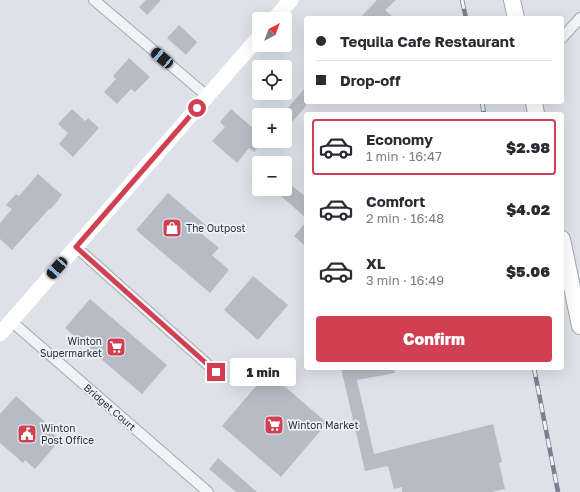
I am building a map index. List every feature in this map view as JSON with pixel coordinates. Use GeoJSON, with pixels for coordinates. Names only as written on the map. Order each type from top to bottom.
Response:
{"type":"FeatureCollection","features":[{"type":"Feature","properties":{"kind":"main road"},"geometry":{"type":"LineString","coordinates":[[280,12],[291,0]]}},
{"type":"Feature","properties":{"kind":"main road"},"geometry":{"type":"LineString","coordinates":[[512,0],[516,16]]}},
{"type":"Feature","properties":{"kind":"main road"},"geometry":{"type":"LineString","coordinates":[[0,334],[252,44]]}},
{"type":"Feature","properties":{"kind":"main road"},"geometry":{"type":"LineString","coordinates":[[564,249],[580,326]]}},
{"type":"Feature","properties":{"kind":"street"},"geometry":{"type":"LineString","coordinates":[[94,0],[207,96]]}},
{"type":"Feature","properties":{"kind":"street"},"geometry":{"type":"LineString","coordinates":[[564,36],[580,18]]}},
{"type":"Feature","properties":{"kind":"street"},"geometry":{"type":"LineString","coordinates":[[76,247],[216,372]]}},
{"type":"Feature","properties":{"kind":"street","name":"Bridget Court"},"geometry":{"type":"LineString","coordinates":[[11,321],[208,492]]}},
{"type":"Feature","properties":{"kind":"building"},"geometry":{"type":"Polygon","coordinates":[[[146,0],[161,0],[147,15],[139,7],[146,0]]]}},
{"type":"Feature","properties":{"kind":"building"},"geometry":{"type":"Polygon","coordinates":[[[377,0],[396,0],[385,10],[392,16],[362,16],[377,0]]]}},
{"type":"Feature","properties":{"kind":"building"},"geometry":{"type":"Polygon","coordinates":[[[179,25],[197,42],[186,55],[167,38],[179,25]]]}},
{"type":"Feature","properties":{"kind":"building"},"geometry":{"type":"Polygon","coordinates":[[[129,58],[150,77],[135,92],[131,89],[117,104],[104,92],[116,79],[113,76],[129,58]]]}},
{"type":"Feature","properties":{"kind":"building"},"geometry":{"type":"Polygon","coordinates":[[[304,89],[304,104],[306,104],[306,106],[292,122],[292,108],[288,108],[304,89]]]}},
{"type":"Feature","properties":{"kind":"building"},"geometry":{"type":"Polygon","coordinates":[[[72,109],[85,121],[88,118],[99,128],[73,157],[59,144],[68,133],[58,124],[72,109]]]}},
{"type":"Feature","properties":{"kind":"building"},"geometry":{"type":"Polygon","coordinates":[[[231,109],[252,127],[252,148],[257,148],[254,152],[249,148],[237,163],[212,141],[225,127],[220,122],[231,109]]]}},
{"type":"Feature","properties":{"kind":"building"},"geometry":{"type":"Polygon","coordinates":[[[38,174],[62,195],[51,209],[50,208],[12,250],[0,239],[0,223],[12,209],[6,205],[16,194],[19,196],[38,174]]]}},
{"type":"Feature","properties":{"kind":"building"},"geometry":{"type":"Polygon","coordinates":[[[292,186],[304,195],[304,216],[281,196],[292,196],[292,186]]]}},
{"type":"Feature","properties":{"kind":"building","name":"The Outpost"},"geometry":{"type":"Polygon","coordinates":[[[168,193],[208,227],[202,234],[219,248],[212,255],[229,270],[210,293],[136,230],[168,193]]]}},
{"type":"Feature","properties":{"kind":"building"},"geometry":{"type":"Polygon","coordinates":[[[304,224],[304,245],[294,236],[304,224]]]}},
{"type":"Feature","properties":{"kind":"building"},"geometry":{"type":"Polygon","coordinates":[[[253,276],[288,305],[258,340],[224,310],[253,276]]]}},
{"type":"Feature","properties":{"kind":"building","name":"Winton Supermarket"},"geometry":{"type":"Polygon","coordinates":[[[90,299],[167,365],[142,394],[65,328],[90,299]]]}},
{"type":"Feature","properties":{"kind":"building"},"geometry":{"type":"Polygon","coordinates":[[[341,370],[394,370],[395,373],[357,380],[374,454],[493,424],[502,462],[499,463],[505,489],[492,492],[402,492],[402,487],[394,489],[388,466],[365,471],[341,370]]]}},
{"type":"Feature","properties":{"kind":"building","name":"Winton Market"},"geometry":{"type":"Polygon","coordinates":[[[268,372],[327,423],[281,477],[222,426],[268,372]]]}},
{"type":"Feature","properties":{"kind":"building","name":"Winton Post Office"},"geometry":{"type":"Polygon","coordinates":[[[16,396],[53,429],[50,431],[57,437],[52,443],[55,446],[35,469],[25,460],[23,463],[0,443],[0,414],[16,396]]]}},
{"type":"Feature","properties":{"kind":"building"},"geometry":{"type":"Polygon","coordinates":[[[218,458],[257,492],[236,492],[209,469],[218,458]]]}},
{"type":"Feature","properties":{"kind":"railway"},"geometry":{"type":"LineString","coordinates":[[462,0],[466,16]]}},
{"type":"Feature","properties":{"kind":"railway"},"geometry":{"type":"LineString","coordinates":[[482,104],[484,112]]}},
{"type":"Feature","properties":{"kind":"railway"},"geometry":{"type":"LineString","coordinates":[[534,370],[558,492]]}},
{"type":"Feature","properties":{"kind":"place","name":"The Outpost"},"geometry":{"type":"Point","coordinates":[172,228]}},
{"type":"Feature","properties":{"kind":"place","name":"Winton Supermarket"},"geometry":{"type":"Point","coordinates":[116,347]}},
{"type":"Feature","properties":{"kind":"place","name":"Winton Market"},"geometry":{"type":"Point","coordinates":[274,425]}},
{"type":"Feature","properties":{"kind":"place","name":"Winton Post Office"},"geometry":{"type":"Point","coordinates":[27,434]}},
{"type":"Feature","properties":{"kind":"route"},"geometry":{"type":"LineString","coordinates":[[197,108],[76,247],[216,372]]}}]}
